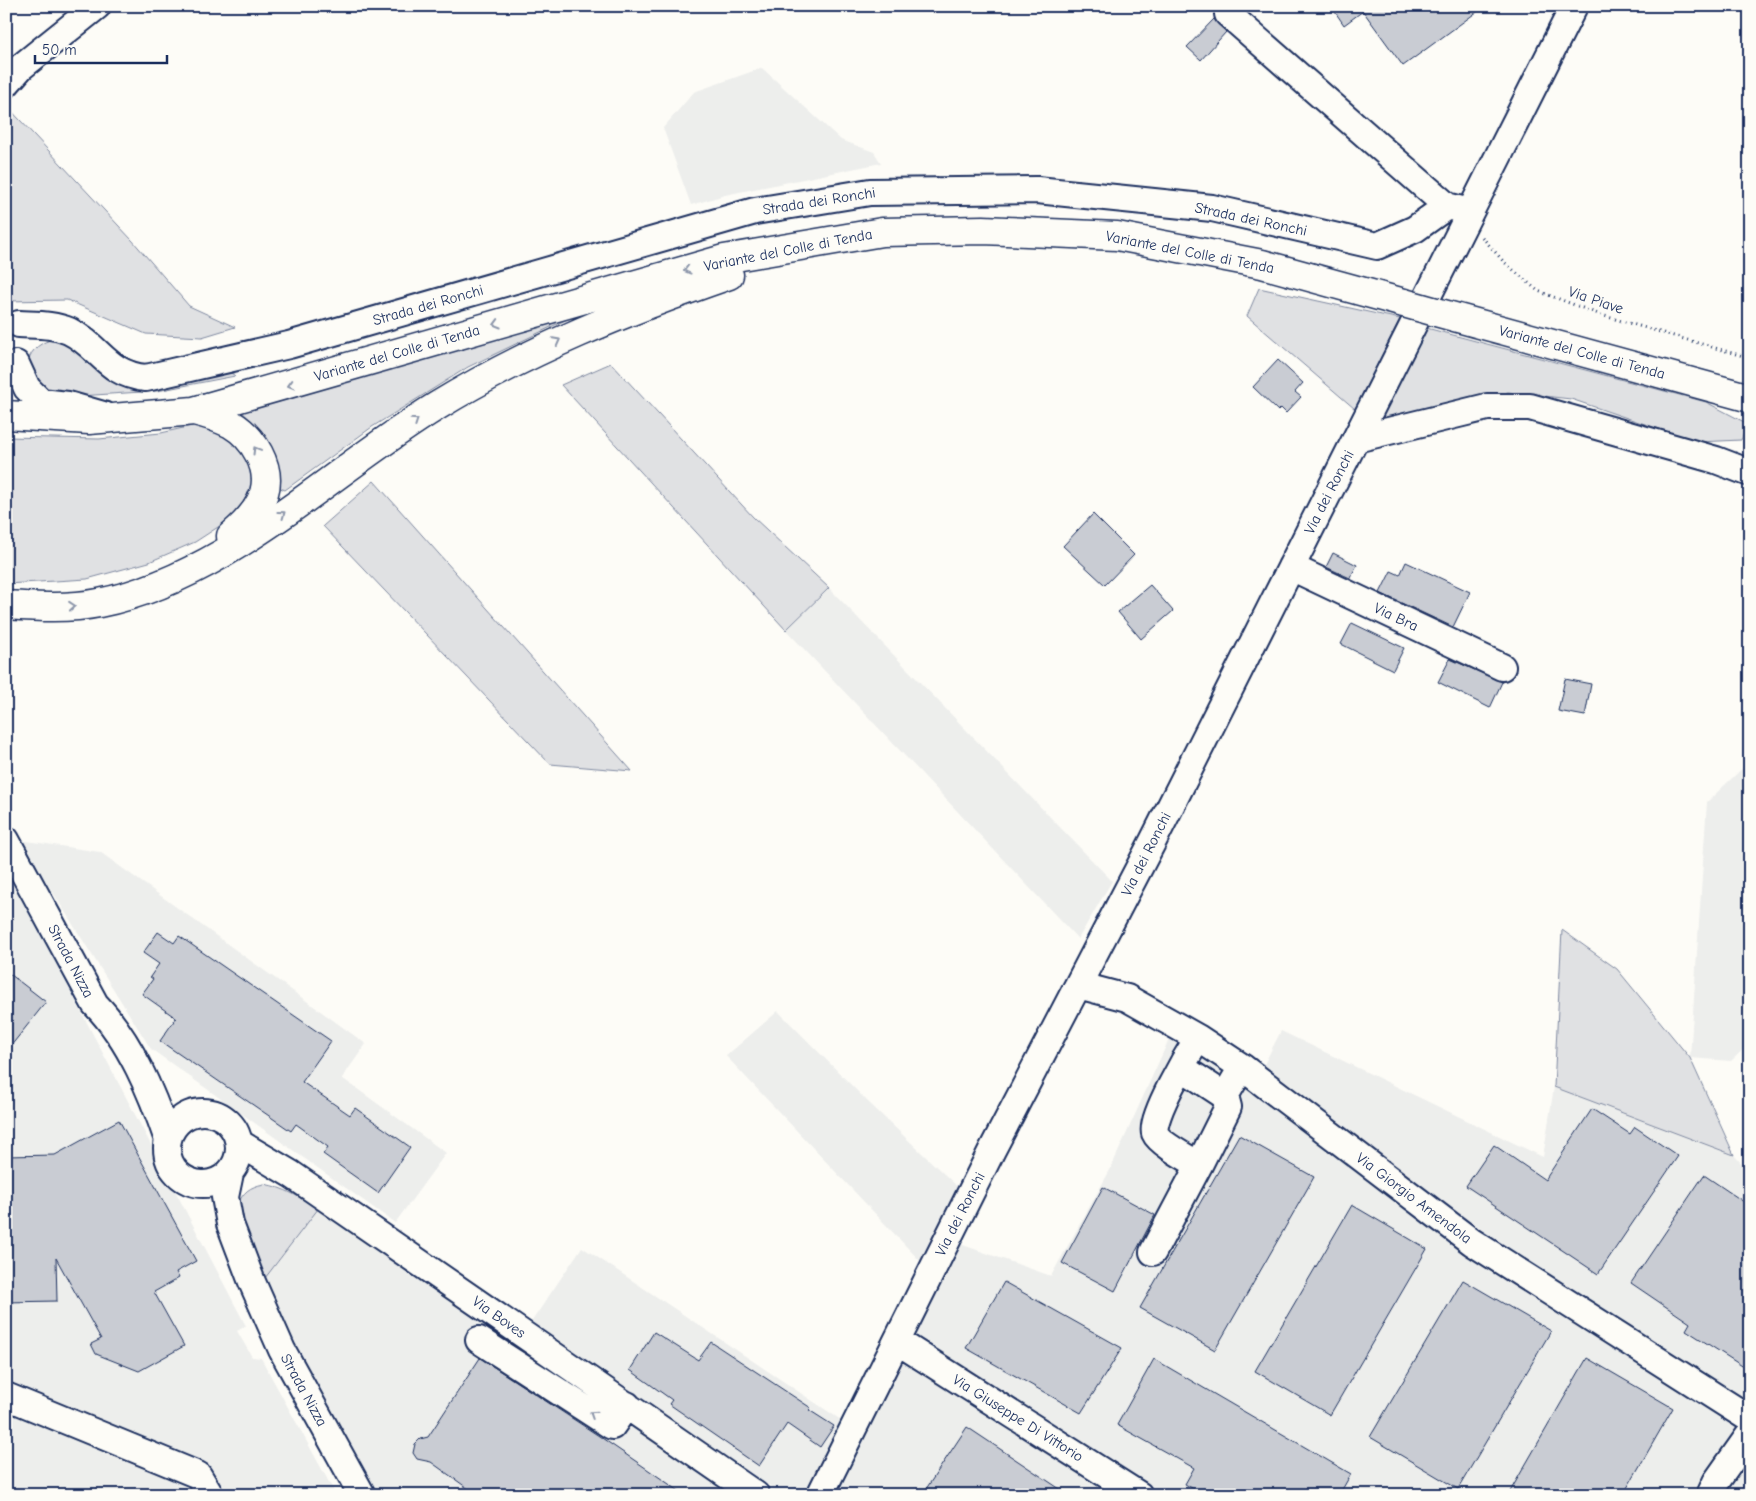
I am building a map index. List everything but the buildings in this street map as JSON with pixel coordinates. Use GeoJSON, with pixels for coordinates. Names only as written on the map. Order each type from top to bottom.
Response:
{"type":"FeatureCollection","features":[{"type":"Feature","properties":{"kind":"main road","name":"Variante del Colle di Tenda"},"geometry":{"type":"LineString","coordinates":[[6,415],[89,420],[194,411],[724,260],[837,238],[882,232],[983,230],[1117,236],[1262,264],[1750,398]]}},
{"type":"Feature","properties":{"kind":"main road"},"geometry":{"type":"LineString","coordinates":[[6,605],[42,608],[99,604],[136,594],[174,579],[249,538],[314,490],[437,406],[563,338],[706,283],[837,238]]}},
{"type":"Feature","properties":{"kind":"main road"},"geometry":{"type":"LineString","coordinates":[[174,579],[249,519],[264,494],[265,485],[262,460],[249,439],[233,425],[221,419],[194,411]]}},
{"type":"Feature","properties":{"kind":"street"},"geometry":{"type":"LineString","coordinates":[[6,84],[21,66],[97,6]]}},
{"type":"Feature","properties":{"kind":"street","name":"Strada dei Ronchi"},"geometry":{"type":"LineString","coordinates":[[13,324],[54,326],[70,331],[119,372],[146,378],[289,344],[755,212],[870,192],[1037,190],[1212,208],[1377,246],[1459,209],[1574,6]]}},
{"type":"Feature","properties":{"kind":"street"},"geometry":{"type":"LineString","coordinates":[[1228,14],[1459,209]]}},
{"type":"Feature","properties":{"kind":"street","name":"Via dei Ronchi"},"geometry":{"type":"LineString","coordinates":[[820,1495],[1356,439],[1459,209]]}},
{"type":"Feature","properties":{"kind":"street"},"geometry":{"type":"LineString","coordinates":[[13,324],[11,374],[41,402],[68,405],[113,418]]}},
{"type":"Feature","properties":{"kind":"street"},"geometry":{"type":"LineString","coordinates":[[1356,439],[1487,407],[1530,407],[1716,460],[1750,473]]}},
{"type":"Feature","properties":{"kind":"street","name":"Via Bra"},"geometry":{"type":"LineString","coordinates":[[1291,567],[1502,667]]}},
{"type":"Feature","properties":{"kind":"street"},"geometry":{"type":"LineString","coordinates":[[6,616],[42,608]]}},
{"type":"Feature","properties":{"kind":"street","name":"Strada Nizza"},"geometry":{"type":"LineString","coordinates":[[6,840],[94,1004],[113,1022],[142,1076],[158,1111],[168,1140],[168,1151],[173,1166],[184,1178],[194,1182],[252,1282]]}},
{"type":"Feature","properties":{"kind":"street","name":"Via Giorgio Amendola"},"geometry":{"type":"LineString","coordinates":[[1078,985],[1127,998],[1198,1038],[1242,1067],[1472,1242],[1750,1418]]}},
{"type":"Feature","properties":{"kind":"street"},"geometry":{"type":"LineString","coordinates":[[1198,1038],[1181,1066],[1154,1122],[1155,1134],[1162,1141],[1199,1165]]}},
{"type":"Feature","properties":{"kind":"street"},"geometry":{"type":"LineString","coordinates":[[1153,1252],[1228,1107],[1225,1096],[1181,1066]]}},
{"type":"Feature","properties":{"kind":"street"},"geometry":{"type":"LineString","coordinates":[[1225,1096],[1242,1067]]}},
{"type":"Feature","properties":{"kind":"street","name":"Strada Nizza"},"geometry":{"type":"LineString","coordinates":[[142,1076],[175,1100],[220,1116],[236,1132],[239,1143],[236,1164],[230,1173],[225,1196],[230,1224],[252,1282],[282,1350],[362,1495]]}},
{"type":"Feature","properties":{"kind":"street"},"geometry":{"type":"LineString","coordinates":[[168,1140],[179,1122],[198,1112],[209,1112]]}},
{"type":"Feature","properties":{"kind":"street","name":"Via Boves"},"geometry":{"type":"LineString","coordinates":[[239,1143],[291,1174],[756,1495]]}},
{"type":"Feature","properties":{"kind":"street"},"geometry":{"type":"LineString","coordinates":[[194,1182],[213,1182],[230,1173]]}},
{"type":"Feature","properties":{"kind":"street"},"geometry":{"type":"LineString","coordinates":[[479,1340],[612,1426],[627,1405]]}},
{"type":"Feature","properties":{"kind":"street","name":"Via Giuseppe Di Vittorio"},"geometry":{"type":"LineString","coordinates":[[897,1341],[1140,1495]]}},
{"type":"Feature","properties":{"kind":"street"},"geometry":{"type":"LineString","coordinates":[[6,1396],[198,1475],[210,1495]]}},
{"type":"Feature","properties":{"kind":"street"},"geometry":{"type":"LineString","coordinates":[[1710,1495],[1716,1482],[1750,1434]]}},
{"type":"Feature","properties":{"kind":"path","name":"Via Piave"},"geometry":{"type":"LineString","coordinates":[[1459,209],[1503,261],[1538,291],[1601,315],[1750,358]]}},
{"type":"Feature","properties":{"kind":"shaded area"},"geometry":{"type":"Polygon","coordinates":[[[762,68],[841,140],[874,152],[881,163],[725,195],[691,205],[663,128],[694,92],[762,68]]]}},
{"type":"Feature","properties":{"kind":"shaded area"},"geometry":{"type":"Polygon","coordinates":[[[6,105],[132,240],[189,306],[235,327],[202,337],[146,334],[67,300],[6,301],[6,105]]]}},
{"type":"Feature","properties":{"kind":"shaded area"},"geometry":{"type":"Polygon","coordinates":[[[1259,288],[1400,319],[1355,409],[1247,316],[1259,288]]]}},
{"type":"Feature","properties":{"kind":"shaded area"},"geometry":{"type":"Polygon","coordinates":[[[586,310],[468,367],[372,427],[285,490],[276,486],[275,461],[269,443],[258,428],[240,410],[586,310]]]}},
{"type":"Feature","properties":{"kind":"shaded area"},"geometry":{"type":"Polygon","coordinates":[[[1419,326],[1706,402],[1748,424],[1741,440],[1698,442],[1571,399],[1508,392],[1445,405],[1382,423],[1375,410],[1419,326]]]}},
{"type":"Feature","properties":{"kind":"shaded area"},"geometry":{"type":"Polygon","coordinates":[[[56,338],[74,344],[113,378],[225,368],[235,376],[157,391],[63,397],[44,391],[27,363],[31,353],[37,347],[56,338]]]}},
{"type":"Feature","properties":{"kind":"shaded area"},"geometry":{"type":"Polygon","coordinates":[[[611,363],[753,517],[829,588],[786,630],[561,385],[611,363]]]}},
{"type":"Feature","properties":{"kind":"shaded area"},"geometry":{"type":"Polygon","coordinates":[[[201,424],[228,432],[249,455],[254,483],[235,516],[195,542],[149,562],[87,579],[6,584],[6,437],[99,439],[161,433],[201,424]]]}},
{"type":"Feature","properties":{"kind":"shaded area"},"geometry":{"type":"Polygon","coordinates":[[[374,481],[632,771],[550,764],[323,526],[374,481]]]}},
{"type":"Feature","properties":{"kind":"shaded area"},"geometry":{"type":"Polygon","coordinates":[[[829,588],[1112,881],[1078,939],[786,630],[829,588]]]}},
{"type":"Feature","properties":{"kind":"shaded area"},"geometry":{"type":"Polygon","coordinates":[[[1750,761],[1750,1043],[1731,1061],[1690,1058],[1707,802],[1750,761]]]}},
{"type":"Feature","properties":{"kind":"shaded area"},"geometry":{"type":"Polygon","coordinates":[[[20,840],[100,852],[366,1044],[342,1078],[446,1153],[395,1223],[151,1049],[20,840]]]}},
{"type":"Feature","properties":{"kind":"shaded area"},"geometry":{"type":"Polygon","coordinates":[[[11,878],[246,1326],[237,1331],[252,1357],[261,1358],[336,1495],[6,1495],[6,884],[11,878]]]}},
{"type":"Feature","properties":{"kind":"shaded area"},"geometry":{"type":"Polygon","coordinates":[[[1562,930],[1617,969],[1690,1058],[1734,1155],[1554,1087],[1562,930]]]}},
{"type":"Feature","properties":{"kind":"shaded area"},"geometry":{"type":"Polygon","coordinates":[[[778,1011],[868,1102],[962,1191],[922,1263],[726,1056],[778,1011]]]}},
{"type":"Feature","properties":{"kind":"shaded area"},"geometry":{"type":"Polygon","coordinates":[[[1281,1031],[1543,1157],[1554,1087],[1734,1155],[1750,1173],[1750,1451],[1744,1458],[1750,1464],[1750,1495],[832,1495],[960,1244],[1051,1276],[1110,1170],[1170,1037],[1254,1084],[1281,1031]]]}},
{"type":"Feature","properties":{"kind":"shaded area"},"geometry":{"type":"Polygon","coordinates":[[[264,1184],[292,1194],[318,1209],[262,1282],[237,1206],[247,1191],[264,1184]]]}},
{"type":"Feature","properties":{"kind":"shaded area"},"geometry":{"type":"Polygon","coordinates":[[[318,1209],[731,1495],[379,1495],[262,1282],[318,1209]]]}},
{"type":"Feature","properties":{"kind":"shaded area"},"geometry":{"type":"Polygon","coordinates":[[[582,1247],[844,1422],[806,1495],[783,1495],[530,1324],[582,1247]]]}}]}
